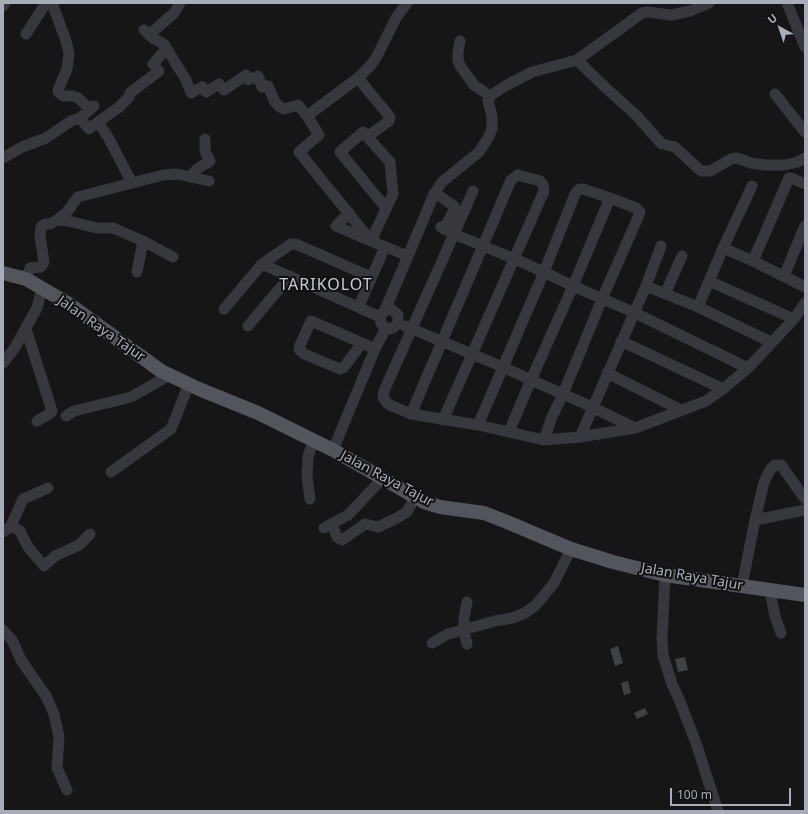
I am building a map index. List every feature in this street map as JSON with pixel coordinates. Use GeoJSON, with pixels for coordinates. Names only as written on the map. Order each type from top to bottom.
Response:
{"type":"FeatureCollection","features":[{"type":"Feature","properties":{"kind":"main road","name":"Jalan Raya Tajur"},"geometry":{"type":"LineString","coordinates":[[3,272],[26,279],[69,304],[150,364],[170,375],[258,413],[313,440],[415,497],[440,507],[484,513],[571,549],[613,562],[665,575],[805,595]]}},
{"type":"Feature","properties":{"kind":"street"},"geometry":{"type":"LineString","coordinates":[[26,34],[46,3]]}},
{"type":"Feature","properties":{"kind":"street"},"geometry":{"type":"LineString","coordinates":[[3,158],[22,147],[46,138],[71,121],[80,118],[92,108],[78,98],[73,96],[63,96],[58,92],[68,69],[68,53],[65,38],[52,3]]}},
{"type":"Feature","properties":{"kind":"street"},"geometry":{"type":"LineString","coordinates":[[180,3],[174,13],[146,33],[164,44],[186,80],[191,93],[202,87],[206,92],[219,84],[224,90],[246,75],[248,80],[258,76],[262,87],[268,86],[275,102],[280,107],[284,109],[298,105],[319,135],[299,152],[371,242]]}},
{"type":"Feature","properties":{"kind":"street"},"geometry":{"type":"LineString","coordinates":[[307,116],[358,78],[371,65],[396,18],[407,3]]}},
{"type":"Feature","properties":{"kind":"street"},"geometry":{"type":"LineString","coordinates":[[262,264],[359,306],[383,313],[391,309],[396,312],[399,318],[398,323],[393,328],[386,328],[381,323],[383,313],[434,194],[442,182],[479,152],[488,138],[492,129],[492,116],[488,101],[490,96],[505,86],[532,72],[577,60],[642,13],[653,12],[663,15],[671,15],[690,11],[709,3]]}},
{"type":"Feature","properties":{"kind":"street"},"geometry":{"type":"LineString","coordinates":[[788,3],[805,47]]}},
{"type":"Feature","properties":{"kind":"street"},"geometry":{"type":"LineString","coordinates":[[460,41],[458,61],[460,67],[474,85],[490,96]]}},
{"type":"Feature","properties":{"kind":"street"},"geometry":{"type":"LineString","coordinates":[[80,118],[89,129],[118,108],[129,97],[130,93],[159,71],[153,64],[166,49]]}},
{"type":"Feature","properties":{"kind":"street"},"geometry":{"type":"LineString","coordinates":[[577,60],[636,115],[659,142],[675,147],[700,171],[710,171],[732,159],[737,158],[751,163],[765,165],[785,165],[798,162],[805,158]]}},
{"type":"Feature","properties":{"kind":"street"},"geometry":{"type":"LineString","coordinates":[[358,78],[390,117],[389,121],[367,137]]}},
{"type":"Feature","properties":{"kind":"street"},"geometry":{"type":"LineString","coordinates":[[775,94],[805,132]]}},
{"type":"Feature","properties":{"kind":"street"},"geometry":{"type":"LineString","coordinates":[[98,122],[108,137],[132,183]]}},
{"type":"Feature","properties":{"kind":"street"},"geometry":{"type":"LineString","coordinates":[[371,242],[393,194],[390,162],[363,132],[340,152],[386,208]]}},
{"type":"Feature","properties":{"kind":"street"},"geometry":{"type":"LineString","coordinates":[[190,177],[197,169],[210,162],[205,151],[205,138]]}},
{"type":"Feature","properties":{"kind":"street"},"geometry":{"type":"LineString","coordinates":[[26,279],[30,268],[41,267],[44,262],[40,228],[42,225],[50,224],[57,220],[67,212],[78,197],[163,174],[177,174],[209,181]]}},
{"type":"Feature","properties":{"kind":"street"},"geometry":{"type":"LineString","coordinates":[[411,414],[484,247],[511,180],[518,175],[540,181],[543,185],[544,192],[443,420]]}},
{"type":"Feature","properties":{"kind":"street"},"geometry":{"type":"LineString","coordinates":[[753,261],[789,178],[805,184]]}},
{"type":"Feature","properties":{"kind":"street"},"geometry":{"type":"LineString","coordinates":[[698,307],[723,248],[752,186]]}},
{"type":"Feature","properties":{"kind":"street"},"geometry":{"type":"LineString","coordinates":[[478,425],[544,272],[575,194],[578,190],[583,189],[636,208],[640,212],[552,417],[544,440]]}},
{"type":"Feature","properties":{"kind":"street"},"geometry":{"type":"LineString","coordinates":[[446,230],[473,191]]}},
{"type":"Feature","properties":{"kind":"street"},"geometry":{"type":"LineString","coordinates":[[441,197],[455,208],[412,329],[384,391],[386,402],[411,414],[478,425],[544,440],[580,438],[635,428],[706,401],[723,389],[748,368],[794,319],[805,302]]}},
{"type":"Feature","properties":{"kind":"street"},"geometry":{"type":"LineString","coordinates":[[509,432],[610,198]]}},
{"type":"Feature","properties":{"kind":"street"},"geometry":{"type":"LineString","coordinates":[[349,213],[336,226],[371,242],[408,256]]}},
{"type":"Feature","properties":{"kind":"street"},"geometry":{"type":"LineString","coordinates":[[57,220],[97,228],[113,228],[143,241],[173,257]]}},
{"type":"Feature","properties":{"kind":"street"},"geometry":{"type":"LineString","coordinates":[[784,276],[805,226]]}},
{"type":"Feature","properties":{"kind":"street"},"geometry":{"type":"LineString","coordinates":[[446,230],[633,312],[748,368]]}},
{"type":"Feature","properties":{"kind":"street"},"geometry":{"type":"LineString","coordinates":[[137,272],[143,241]]}},
{"type":"Feature","properties":{"kind":"street"},"geometry":{"type":"LineString","coordinates":[[224,309],[262,264],[291,244],[296,244],[371,277]]}},
{"type":"Feature","properties":{"kind":"street"},"geometry":{"type":"LineString","coordinates":[[580,438],[633,312],[646,286],[661,246]]}},
{"type":"Feature","properties":{"kind":"street"},"geometry":{"type":"LineString","coordinates":[[359,306],[385,247]]}},
{"type":"Feature","properties":{"kind":"street"},"geometry":{"type":"LineString","coordinates":[[723,248],[805,287]]}},
{"type":"Feature","properties":{"kind":"street"},"geometry":{"type":"LineString","coordinates":[[665,294],[682,256]]}},
{"type":"Feature","properties":{"kind":"street"},"geometry":{"type":"LineString","coordinates":[[248,326],[290,276]]}},
{"type":"Feature","properties":{"kind":"street"},"geometry":{"type":"LineString","coordinates":[[709,281],[794,319]]}},
{"type":"Feature","properties":{"kind":"street"},"geometry":{"type":"LineString","coordinates":[[646,286],[698,307],[771,342]]}},
{"type":"Feature","properties":{"kind":"street"},"geometry":{"type":"LineString","coordinates":[[3,363],[14,349],[37,308],[42,288]]}},
{"type":"Feature","properties":{"kind":"street"},"geometry":{"type":"LineString","coordinates":[[362,343],[344,367],[340,369],[304,354],[300,349],[300,345],[311,321],[362,343],[375,349]]}},
{"type":"Feature","properties":{"kind":"street"},"geometry":{"type":"LineString","coordinates":[[398,323],[503,366],[635,428]]}},
{"type":"Feature","properties":{"kind":"street"},"geometry":{"type":"LineString","coordinates":[[333,450],[375,349],[386,328]]}},
{"type":"Feature","properties":{"kind":"street"},"geometry":{"type":"LineString","coordinates":[[26,329],[52,410],[51,413],[37,422]]}},
{"type":"Feature","properties":{"kind":"street"},"geometry":{"type":"LineString","coordinates":[[621,342],[723,389]]}},
{"type":"Feature","properties":{"kind":"street"},"geometry":{"type":"LineString","coordinates":[[607,373],[681,410]]}},
{"type":"Feature","properties":{"kind":"street"},"geometry":{"type":"LineString","coordinates":[[66,416],[74,411],[131,397],[170,375]]}},
{"type":"Feature","properties":{"kind":"street"},"geometry":{"type":"LineString","coordinates":[[110,472],[171,429],[189,384]]}},
{"type":"Feature","properties":{"kind":"street"},"geometry":{"type":"LineString","coordinates":[[310,499],[307,477],[308,457],[313,440]]}},
{"type":"Feature","properties":{"kind":"street"},"geometry":{"type":"LineString","coordinates":[[742,586],[764,482],[770,470],[775,465],[781,465],[805,499]]}},
{"type":"Feature","properties":{"kind":"street"},"geometry":{"type":"LineString","coordinates":[[383,478],[348,515],[328,526],[337,537],[342,540],[365,524],[378,528],[407,512],[415,497]]}},
{"type":"Feature","properties":{"kind":"street"},"geometry":{"type":"LineString","coordinates":[[48,488],[23,499],[7,529],[20,531],[28,546],[44,566],[55,556],[79,545],[90,534]]}},
{"type":"Feature","properties":{"kind":"street"},"geometry":{"type":"LineString","coordinates":[[755,520],[805,510]]}},
{"type":"Feature","properties":{"kind":"street"},"geometry":{"type":"LineString","coordinates":[[432,643],[448,634],[495,621],[512,618],[525,613],[536,605],[554,583],[571,549]]}},
{"type":"Feature","properties":{"kind":"street"},"geometry":{"type":"LineString","coordinates":[[665,575],[662,639],[663,655],[672,684],[696,743],[718,811]]}},
{"type":"Feature","properties":{"kind":"street"},"geometry":{"type":"LineString","coordinates":[[770,591],[775,616],[781,633]]}},
{"type":"Feature","properties":{"kind":"street"},"geometry":{"type":"LineString","coordinates":[[467,602],[464,618],[464,630],[467,644]]}},
{"type":"Feature","properties":{"kind":"street"},"geometry":{"type":"LineString","coordinates":[[3,630],[12,640],[21,660],[46,696],[54,714],[59,737],[57,768],[67,790]]}},
{"type":"Feature","properties":{"kind":"building"},"geometry":{"type":"Polygon","coordinates":[[[618,646],[623,663],[615,666],[610,649],[618,646]]]}},
{"type":"Feature","properties":{"kind":"building"},"geometry":{"type":"Polygon","coordinates":[[[685,657],[688,670],[678,672],[675,659],[685,657]]]}},
{"type":"Feature","properties":{"kind":"building"},"geometry":{"type":"Polygon","coordinates":[[[628,681],[631,693],[624,695],[621,683],[628,681]]]}},
{"type":"Feature","properties":{"kind":"building"},"geometry":{"type":"Polygon","coordinates":[[[645,708],[648,714],[637,719],[634,713],[645,708]]]}},
{"type":"Feature","properties":{"kind":"district","name":"TARIKOLOT"},"geometry":{"type":"Point","coordinates":[326,285]}}]}
